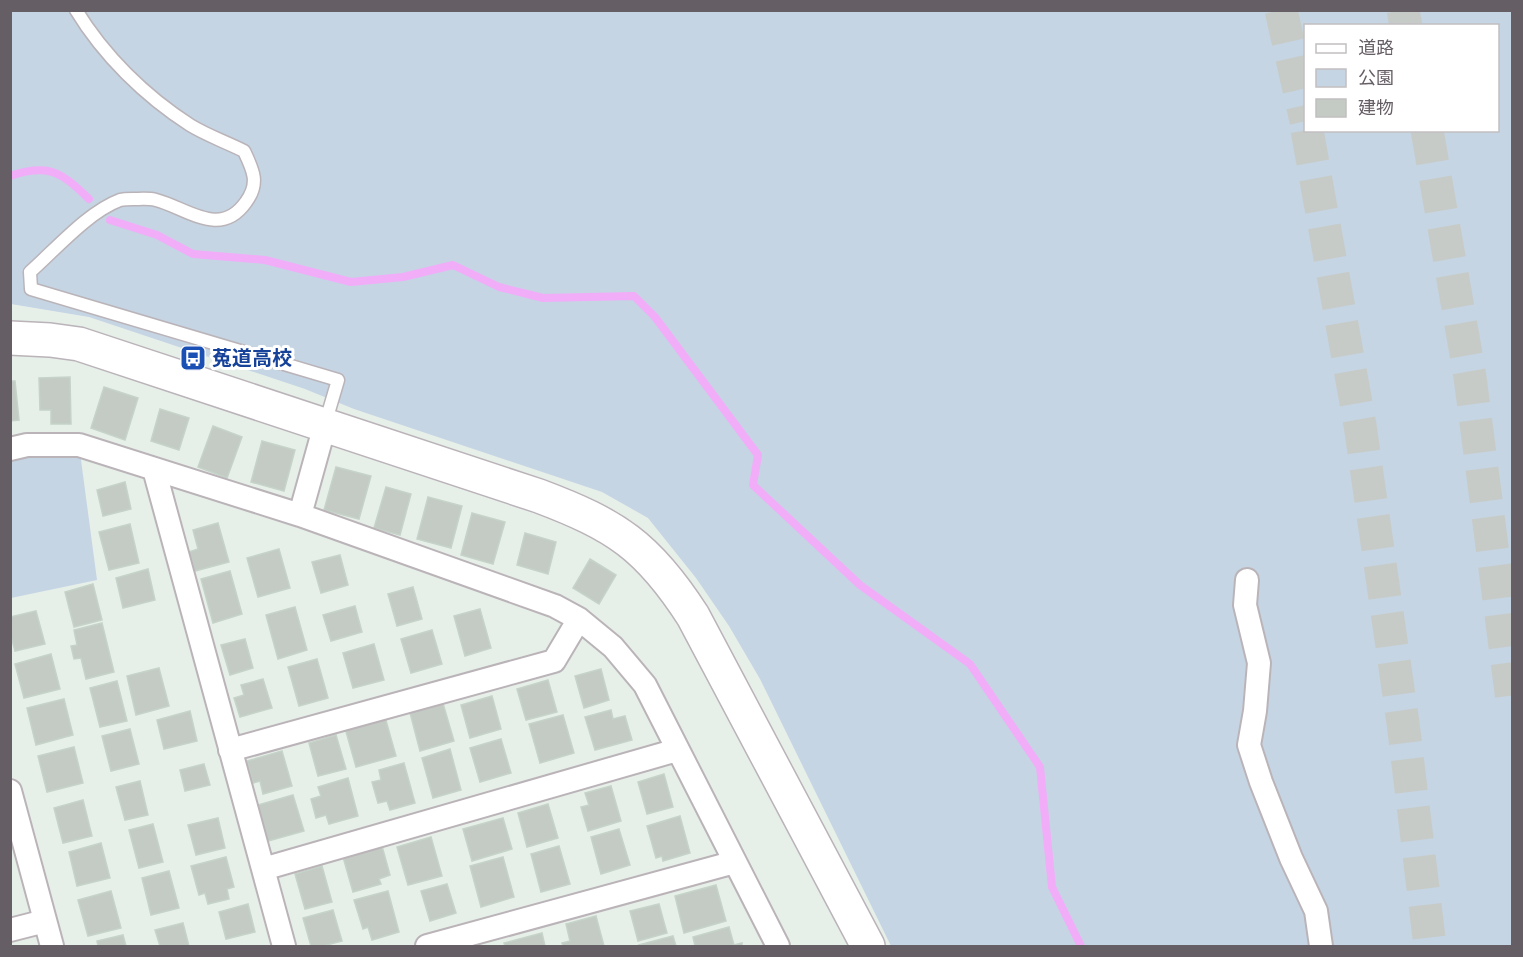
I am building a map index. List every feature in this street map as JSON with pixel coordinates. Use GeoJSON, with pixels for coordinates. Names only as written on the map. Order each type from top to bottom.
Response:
{"type":"FeatureCollection","features":[{"type":"Feature","properties":{"kind":"street"},"geometry":{"type":"LineString","coordinates":[[10,338],[50,340],[79,345],[540,496],[584,513],[621,534],[648,557],[675,587],[693,616],[868,946]]}},
{"type":"Feature","properties":{"kind":"street"},"geometry":{"type":"LineString","coordinates":[[300,516],[325,425]]}},
{"type":"Feature","properties":{"kind":"street"},"geometry":{"type":"LineString","coordinates":[[10,449],[27,445],[79,445],[300,516],[555,606],[579,620],[613,646],[645,685],[778,946]]}},
{"type":"Feature","properties":{"kind":"street"},"geometry":{"type":"LineString","coordinates":[[154,469],[284,946]]}},
{"type":"Feature","properties":{"kind":"street"},"geometry":{"type":"LineString","coordinates":[[1247,580],[1245,605],[1259,663],[1249,745],[1260,782],[1290,858],[1316,911],[1321,946]]}},
{"type":"Feature","properties":{"kind":"street"},"geometry":{"type":"LineString","coordinates":[[230,750],[554,661],[579,620]]}},
{"type":"Feature","properties":{"kind":"street"},"geometry":{"type":"LineString","coordinates":[[263,869],[677,750]]}},
{"type":"Feature","properties":{"kind":"street"},"geometry":{"type":"LineString","coordinates":[[10,791],[14,818],[52,946]]}},
{"type":"Feature","properties":{"kind":"street"},"geometry":{"type":"LineString","coordinates":[[427,946],[735,862]]}},
{"type":"Feature","properties":{"kind":"street"},"geometry":{"type":"LineString","coordinates":[[10,930],[45,921]]}},
{"type":"Feature","properties":{"kind":"lane"},"geometry":{"type":"LineString","coordinates":[[76,10],[84,24],[147,94],[191,126],[244,151],[253,171],[255,186],[246,202],[234,214],[224,219],[204,219],[154,199],[121,200],[93,216],[30,272],[31,289],[338,380],[325,425]]}},
{"type":"Feature","properties":{"kind":"green space"},"geometry":{"type":"Polygon","coordinates":[[[11,11],[1512,11],[1512,946],[891,946],[760,679],[729,626],[696,578],[648,518],[602,492],[89,317],[11,304],[11,11]]]}},
{"type":"Feature","properties":{"kind":"green space"},"geometry":{"type":"Polygon","coordinates":[[[79,445],[97,580],[11,598],[11,449],[79,445]]]}},
{"type":"Feature","properties":{"kind":"building"},"geometry":{"type":"Polygon","coordinates":[[[70,377],[71,424],[51,424],[51,410],[40,410],[39,378],[70,377]]]}},
{"type":"Feature","properties":{"kind":"building"},"geometry":{"type":"Polygon","coordinates":[[[10,381],[15,381],[19,420],[10,421],[10,381]]]}},
{"type":"Feature","properties":{"kind":"building"},"geometry":{"type":"Polygon","coordinates":[[[104,387],[138,398],[125,440],[91,428],[104,387]]]}},
{"type":"Feature","properties":{"kind":"building"},"geometry":{"type":"Polygon","coordinates":[[[160,409],[189,418],[179,450],[151,441],[160,409]]]}},
{"type":"Feature","properties":{"kind":"building"},"geometry":{"type":"Polygon","coordinates":[[[213,426],[242,437],[227,478],[198,467],[213,426]]]}},
{"type":"Feature","properties":{"kind":"building"},"geometry":{"type":"Polygon","coordinates":[[[262,441],[295,450],[284,491],[251,482],[262,441]]]}},
{"type":"Feature","properties":{"kind":"building"},"geometry":{"type":"Polygon","coordinates":[[[336,467],[371,476],[359,519],[324,510],[336,467]]]}},
{"type":"Feature","properties":{"kind":"building"},"geometry":{"type":"Polygon","coordinates":[[[125,482],[131,509],[103,516],[97,490],[125,482]]]}},
{"type":"Feature","properties":{"kind":"building"},"geometry":{"type":"Polygon","coordinates":[[[386,487],[411,494],[400,535],[374,528],[386,487]]]}},
{"type":"Feature","properties":{"kind":"building"},"geometry":{"type":"Polygon","coordinates":[[[428,497],[462,506],[451,548],[417,539],[428,497]]]}},
{"type":"Feature","properties":{"kind":"building"},"geometry":{"type":"Polygon","coordinates":[[[472,513],[505,522],[493,564],[461,555],[472,513]]]}},
{"type":"Feature","properties":{"kind":"building"},"geometry":{"type":"Polygon","coordinates":[[[218,523],[229,562],[195,571],[189,552],[198,549],[193,530],[218,523]]]}},
{"type":"Feature","properties":{"kind":"building"},"geometry":{"type":"Polygon","coordinates":[[[130,524],[139,563],[109,570],[99,532],[130,524]]]}},
{"type":"Feature","properties":{"kind":"building"},"geometry":{"type":"Polygon","coordinates":[[[525,533],[556,542],[548,574],[517,565],[525,533]]]}},
{"type":"Feature","properties":{"kind":"building"},"geometry":{"type":"Polygon","coordinates":[[[279,549],[290,588],[258,597],[247,558],[279,549]]]}},
{"type":"Feature","properties":{"kind":"building"},"geometry":{"type":"Polygon","coordinates":[[[340,555],[348,585],[321,593],[312,562],[340,555]]]}},
{"type":"Feature","properties":{"kind":"building"},"geometry":{"type":"Polygon","coordinates":[[[590,559],[616,575],[599,604],[573,588],[590,559]]]}},
{"type":"Feature","properties":{"kind":"building"},"geometry":{"type":"Polygon","coordinates":[[[148,569],[155,600],[123,608],[116,578],[148,569]]]}},
{"type":"Feature","properties":{"kind":"building"},"geometry":{"type":"Polygon","coordinates":[[[230,571],[242,614],[213,623],[201,579],[230,571]]]}},
{"type":"Feature","properties":{"kind":"building"},"geometry":{"type":"Polygon","coordinates":[[[93,584],[102,620],[74,627],[65,592],[93,584]]]}},
{"type":"Feature","properties":{"kind":"building"},"geometry":{"type":"Polygon","coordinates":[[[413,587],[422,619],[397,626],[388,594],[413,587]]]}},
{"type":"Feature","properties":{"kind":"building"},"geometry":{"type":"Polygon","coordinates":[[[355,606],[362,632],[331,641],[323,615],[355,606]]]}},
{"type":"Feature","properties":{"kind":"building"},"geometry":{"type":"Polygon","coordinates":[[[295,607],[307,650],[278,659],[266,615],[295,607]]]}},
{"type":"Feature","properties":{"kind":"building"},"geometry":{"type":"Polygon","coordinates":[[[480,609],[491,648],[465,656],[454,616],[480,609]]]}},
{"type":"Feature","properties":{"kind":"building"},"geometry":{"type":"Polygon","coordinates":[[[36,611],[45,644],[15,651],[10,633],[10,617],[36,611]]]}},
{"type":"Feature","properties":{"kind":"building"},"geometry":{"type":"Polygon","coordinates":[[[102,623],[114,672],[86,679],[81,658],[74,659],[71,646],[77,645],[74,630],[102,623]]]}},
{"type":"Feature","properties":{"kind":"building"},"geometry":{"type":"Polygon","coordinates":[[[432,630],[442,664],[411,673],[401,639],[432,630]]]}},
{"type":"Feature","properties":{"kind":"building"},"geometry":{"type":"Polygon","coordinates":[[[245,639],[253,668],[230,675],[221,645],[245,639]]]}},
{"type":"Feature","properties":{"kind":"building"},"geometry":{"type":"Polygon","coordinates":[[[374,644],[384,680],[353,688],[343,653],[374,644]]]}},
{"type":"Feature","properties":{"kind":"building"},"geometry":{"type":"Polygon","coordinates":[[[51,654],[60,689],[24,698],[15,664],[51,654]]]}},
{"type":"Feature","properties":{"kind":"building"},"geometry":{"type":"Polygon","coordinates":[[[317,659],[328,698],[299,706],[288,667],[317,659]]]}},
{"type":"Feature","properties":{"kind":"building"},"geometry":{"type":"Polygon","coordinates":[[[159,668],[169,706],[136,715],[127,676],[159,668]]]}},
{"type":"Feature","properties":{"kind":"building"},"geometry":{"type":"Polygon","coordinates":[[[601,669],[609,700],[584,708],[575,676],[601,669]]]}},
{"type":"Feature","properties":{"kind":"building"},"geometry":{"type":"Polygon","coordinates":[[[263,679],[272,708],[240,717],[234,698],[244,695],[241,685],[263,679]]]}},
{"type":"Feature","properties":{"kind":"building"},"geometry":{"type":"Polygon","coordinates":[[[548,680],[557,712],[526,720],[517,689],[548,680]]]}},
{"type":"Feature","properties":{"kind":"building"},"geometry":{"type":"Polygon","coordinates":[[[117,681],[127,721],[100,727],[90,688],[117,681]]]}},
{"type":"Feature","properties":{"kind":"building"},"geometry":{"type":"Polygon","coordinates":[[[492,696],[501,729],[470,738],[461,705],[492,696]]]}},
{"type":"Feature","properties":{"kind":"building"},"geometry":{"type":"Polygon","coordinates":[[[64,699],[73,735],[36,745],[27,708],[64,699]]]}},
{"type":"Feature","properties":{"kind":"building"},"geometry":{"type":"Polygon","coordinates":[[[442,700],[454,741],[420,751],[409,709],[442,700]]]}},
{"type":"Feature","properties":{"kind":"building"},"geometry":{"type":"Polygon","coordinates":[[[611,710],[613,719],[625,716],[632,740],[595,750],[585,717],[611,710]]]}},
{"type":"Feature","properties":{"kind":"building"},"geometry":{"type":"Polygon","coordinates":[[[190,711],[197,741],[164,749],[157,720],[190,711]]]}},
{"type":"Feature","properties":{"kind":"building"},"geometry":{"type":"Polygon","coordinates":[[[563,715],[574,753],[540,763],[529,724],[563,715]]]}},
{"type":"Feature","properties":{"kind":"building"},"geometry":{"type":"Polygon","coordinates":[[[385,717],[396,756],[356,767],[345,728],[385,717]]]}},
{"type":"Feature","properties":{"kind":"building"},"geometry":{"type":"Polygon","coordinates":[[[130,729],[139,764],[111,771],[102,736],[130,729]]]}},
{"type":"Feature","properties":{"kind":"building"},"geometry":{"type":"Polygon","coordinates":[[[336,735],[346,769],[318,776],[309,743],[336,735]]]}},
{"type":"Feature","properties":{"kind":"building"},"geometry":{"type":"Polygon","coordinates":[[[501,739],[511,773],[480,782],[470,748],[501,739]]]}},
{"type":"Feature","properties":{"kind":"building"},"geometry":{"type":"Polygon","coordinates":[[[74,747],[83,783],[47,792],[38,756],[74,747]]]}},
{"type":"Feature","properties":{"kind":"building"},"geometry":{"type":"Polygon","coordinates":[[[450,749],[461,790],[433,798],[422,758],[450,749]]]}},
{"type":"Feature","properties":{"kind":"building"},"geometry":{"type":"Polygon","coordinates":[[[282,751],[292,786],[263,794],[260,781],[253,783],[247,761],[282,751]]]}},
{"type":"Feature","properties":{"kind":"building"},"geometry":{"type":"Polygon","coordinates":[[[404,763],[415,803],[390,810],[387,801],[378,803],[372,782],[381,780],[379,770],[404,763]]]}},
{"type":"Feature","properties":{"kind":"building"},"geometry":{"type":"Polygon","coordinates":[[[204,764],[210,785],[185,791],[180,770],[204,764]]]}},
{"type":"Feature","properties":{"kind":"building"},"geometry":{"type":"Polygon","coordinates":[[[664,774],[673,807],[647,814],[638,782],[664,774]]]}},
{"type":"Feature","properties":{"kind":"building"},"geometry":{"type":"Polygon","coordinates":[[[348,778],[358,816],[329,824],[326,815],[316,818],[311,799],[321,796],[318,787],[348,778]]]}},
{"type":"Feature","properties":{"kind":"building"},"geometry":{"type":"Polygon","coordinates":[[[140,781],[148,815],[125,820],[116,787],[140,781]]]}},
{"type":"Feature","properties":{"kind":"building"},"geometry":{"type":"Polygon","coordinates":[[[611,786],[621,821],[588,831],[581,807],[589,805],[585,793],[611,786]]]}},
{"type":"Feature","properties":{"kind":"building"},"geometry":{"type":"Polygon","coordinates":[[[293,795],[304,831],[268,841],[258,805],[293,795]]]}},
{"type":"Feature","properties":{"kind":"building"},"geometry":{"type":"Polygon","coordinates":[[[83,800],[92,836],[63,843],[54,808],[83,800]]]}},
{"type":"Feature","properties":{"kind":"building"},"geometry":{"type":"Polygon","coordinates":[[[548,804],[558,838],[527,847],[518,813],[548,804]]]}},
{"type":"Feature","properties":{"kind":"building"},"geometry":{"type":"Polygon","coordinates":[[[680,816],[690,853],[663,861],[662,856],[656,858],[647,826],[680,816]]]}},
{"type":"Feature","properties":{"kind":"building"},"geometry":{"type":"Polygon","coordinates":[[[218,818],[225,848],[196,855],[188,825],[218,818]]]}},
{"type":"Feature","properties":{"kind":"building"},"geometry":{"type":"Polygon","coordinates":[[[503,818],[512,849],[472,861],[463,829],[503,818]]]}},
{"type":"Feature","properties":{"kind":"building"},"geometry":{"type":"Polygon","coordinates":[[[153,824],[163,862],[139,868],[129,830],[153,824]]]}},
{"type":"Feature","properties":{"kind":"building"},"geometry":{"type":"Polygon","coordinates":[[[619,829],[630,865],[601,874],[591,837],[619,829]]]}},
{"type":"Feature","properties":{"kind":"building"},"geometry":{"type":"Polygon","coordinates":[[[431,837],[442,876],[408,885],[397,847],[431,837]]]}},
{"type":"Feature","properties":{"kind":"building"},"geometry":{"type":"Polygon","coordinates":[[[101,843],[110,878],[77,886],[69,852],[101,843]]]}},
{"type":"Feature","properties":{"kind":"building"},"geometry":{"type":"Polygon","coordinates":[[[382,846],[390,875],[379,879],[381,884],[353,892],[343,857],[382,846]]]}},
{"type":"Feature","properties":{"kind":"building"},"geometry":{"type":"Polygon","coordinates":[[[559,846],[570,884],[541,892],[531,854],[559,846]]]}},
{"type":"Feature","properties":{"kind":"building"},"geometry":{"type":"Polygon","coordinates":[[[226,857],[234,887],[227,889],[229,899],[208,904],[205,893],[199,895],[191,866],[226,857]]]}},
{"type":"Feature","properties":{"kind":"building"},"geometry":{"type":"Polygon","coordinates":[[[503,857],[514,897],[481,907],[470,866],[503,857]]]}},
{"type":"Feature","properties":{"kind":"building"},"geometry":{"type":"Polygon","coordinates":[[[322,866],[332,902],[305,909],[295,874],[322,866]]]}},
{"type":"Feature","properties":{"kind":"building"},"geometry":{"type":"Polygon","coordinates":[[[169,871],[179,908],[151,915],[142,878],[169,871]]]}},
{"type":"Feature","properties":{"kind":"building"},"geometry":{"type":"Polygon","coordinates":[[[447,884],[456,913],[430,921],[421,891],[447,884]]]}},
{"type":"Feature","properties":{"kind":"building"},"geometry":{"type":"Polygon","coordinates":[[[716,885],[726,921],[684,933],[675,896],[716,885]]]}},
{"type":"Feature","properties":{"kind":"building"},"geometry":{"type":"Polygon","coordinates":[[[111,891],[121,928],[88,936],[78,900],[111,891]]]}},
{"type":"Feature","properties":{"kind":"building"},"geometry":{"type":"Polygon","coordinates":[[[388,891],[399,932],[372,940],[368,927],[363,929],[354,900],[388,891]]]}},
{"type":"Feature","properties":{"kind":"building"},"geometry":{"type":"Polygon","coordinates":[[[248,904],[255,932],[226,939],[219,912],[248,904]]]}},
{"type":"Feature","properties":{"kind":"building"},"geometry":{"type":"Polygon","coordinates":[[[659,904],[667,933],[638,941],[630,911],[659,904]]]}},
{"type":"Feature","properties":{"kind":"building"},"geometry":{"type":"Polygon","coordinates":[[[333,910],[342,941],[323,946],[311,946],[303,918],[333,910]]]}},
{"type":"Feature","properties":{"kind":"building"},"geometry":{"type":"Polygon","coordinates":[[[596,916],[604,946],[563,946],[562,943],[570,941],[566,924],[596,916]]]}},
{"type":"Feature","properties":{"kind":"building"},"geometry":{"type":"Polygon","coordinates":[[[183,923],[189,946],[160,946],[155,930],[183,923]]]}},
{"type":"Feature","properties":{"kind":"building"},"geometry":{"type":"Polygon","coordinates":[[[729,927],[734,945],[742,943],[742,946],[695,946],[693,937],[729,927]]]}},
{"type":"Feature","properties":{"kind":"building"},"geometry":{"type":"Polygon","coordinates":[[[542,933],[545,946],[505,946],[504,943],[542,933]]]}},
{"type":"Feature","properties":{"kind":"building"},"geometry":{"type":"Polygon","coordinates":[[[123,935],[126,946],[98,946],[97,941],[123,935]]]}},
{"type":"Feature","properties":{"kind":"building"},"geometry":{"type":"Polygon","coordinates":[[[673,936],[676,946],[639,945],[673,936]]]}},
{"type":"Feature","properties":{"kind":"waterway"},"geometry":{"type":"LineString","coordinates":[[10,176],[35,170],[54,172],[70,182],[89,199]]}},
{"type":"Feature","properties":{"kind":"waterway"},"geometry":{"type":"LineString","coordinates":[[110,220],[157,235],[193,254],[265,260],[351,282],[403,277],[453,265],[499,287],[543,298],[634,296],[655,317],[758,455],[753,485],[860,585],[970,664],[1040,767],[1052,887],[1081,946]]}},
{"type":"Feature","properties":{"kind":"tunnel"},"geometry":{"type":"LineString","coordinates":[[1281,10],[1304,112]]}},
{"type":"Feature","properties":{"kind":"tunnel"},"geometry":{"type":"LineString","coordinates":[[1403,10],[1406,24]]}},
{"type":"Feature","properties":{"kind":"tunnel"},"geometry":{"type":"LineString","coordinates":[[1307,132],[1360,425],[1403,723],[1430,946]]}},
{"type":"Feature","properties":{"kind":"tunnel"},"geometry":{"type":"LineString","coordinates":[[1427,132],[1470,377],[1512,700]]}},
{"type":"Feature","properties":{"kind":"place","name":"菟道高校"},"geometry":{"type":"Point","coordinates":[193,358]}}]}
